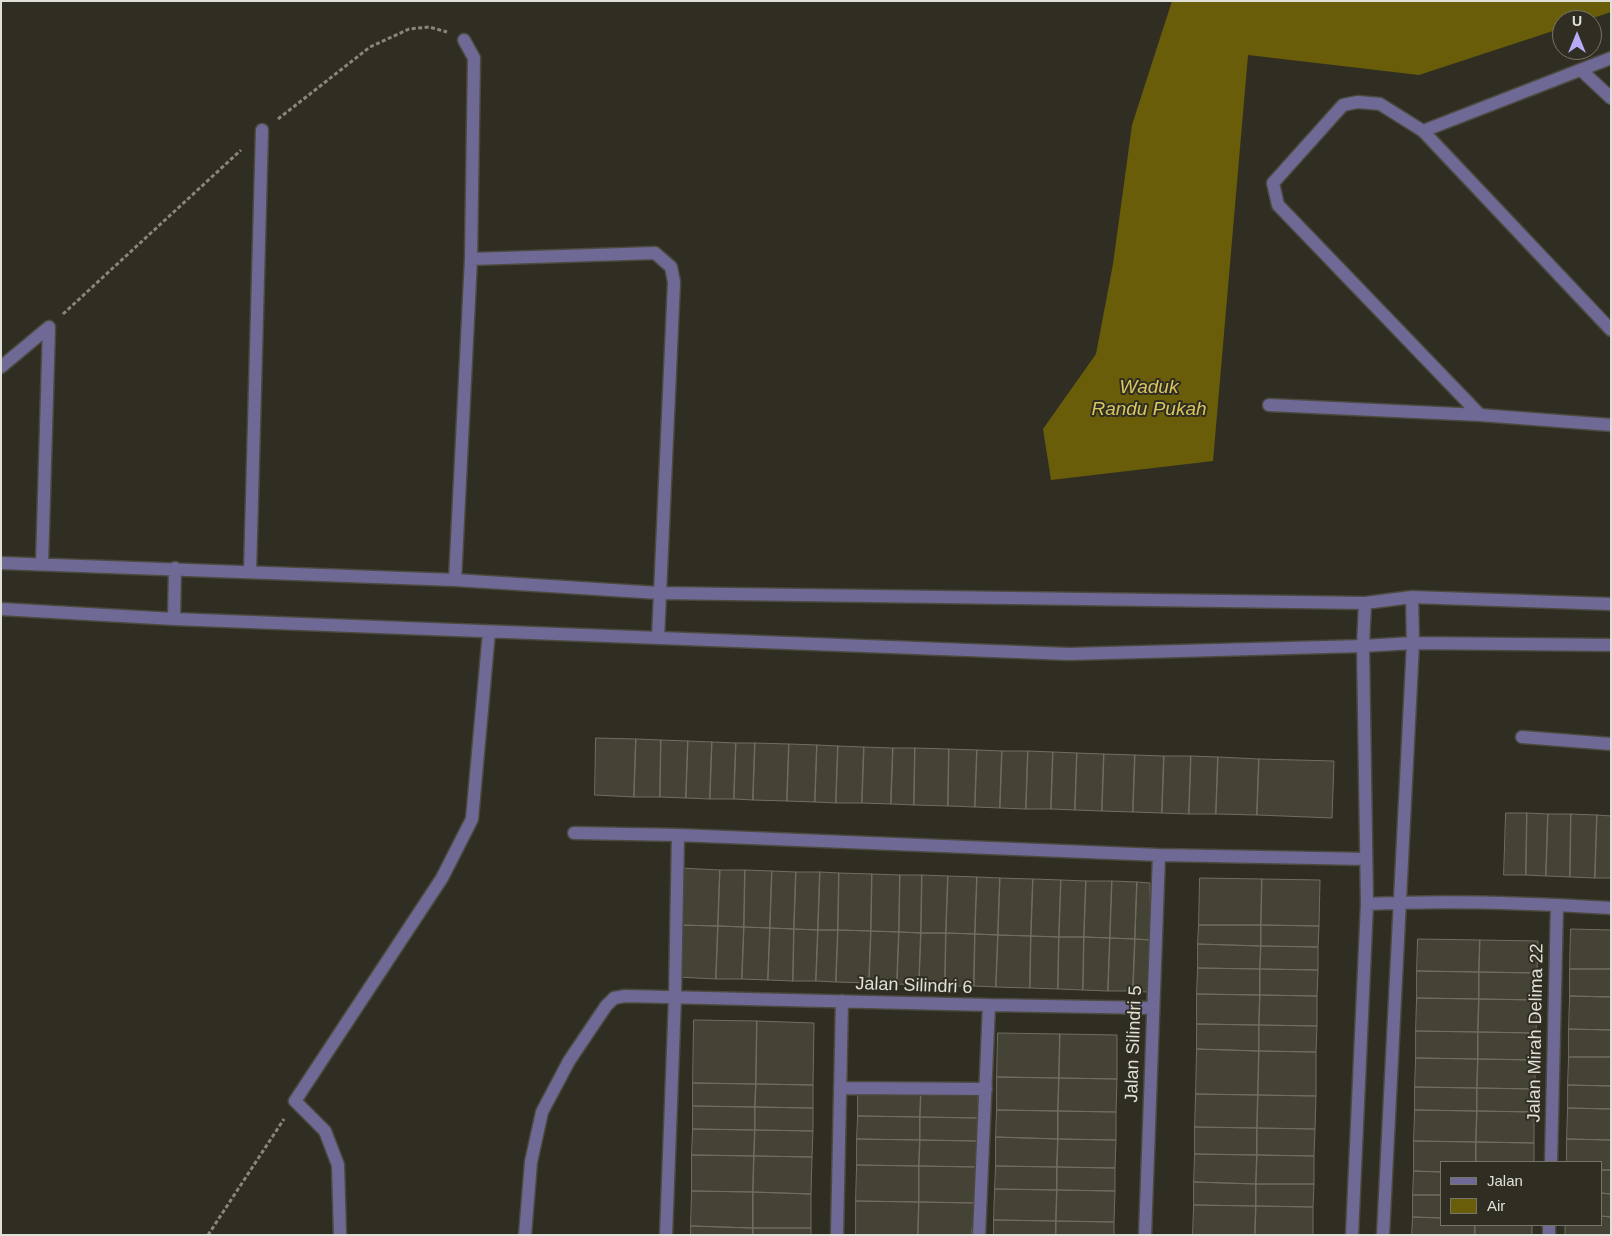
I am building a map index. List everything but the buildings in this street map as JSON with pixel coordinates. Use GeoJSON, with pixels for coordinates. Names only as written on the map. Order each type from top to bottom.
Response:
{"type":"FeatureCollection","features":[{"type":"Feature","properties":{"kind":"street"},"geometry":{"type":"LineString","coordinates":[[454,580],[472,259],[474,58],[464,40]]}},
{"type":"Feature","properties":{"kind":"street"},"geometry":{"type":"LineString","coordinates":[[1423,131],[1611,58]]}},
{"type":"Feature","properties":{"kind":"street"},"geometry":{"type":"LineString","coordinates":[[1581,70],[1611,98]]}},
{"type":"Feature","properties":{"kind":"street"},"geometry":{"type":"LineString","coordinates":[[1480,415],[1278,205],[1274,193],[1274,183],[1344,105],[1358,102],[1380,104],[1423,131],[1611,330]]}},
{"type":"Feature","properties":{"kind":"street"},"geometry":{"type":"LineString","coordinates":[[250,572],[262,130]]}},
{"type":"Feature","properties":{"kind":"street"},"geometry":{"type":"LineString","coordinates":[[472,259],[655,253],[671,267],[674,282],[658,638]]}},
{"type":"Feature","properties":{"kind":"street"},"geometry":{"type":"LineString","coordinates":[[1,367],[50,327],[42,564]]}},
{"type":"Feature","properties":{"kind":"street"},"geometry":{"type":"LineString","coordinates":[[1269,405],[1480,415],[1611,426]]}},
{"type":"Feature","properties":{"kind":"street"},"geometry":{"type":"LineString","coordinates":[[1,563],[175,568],[454,580],[659,593],[1364,603],[1412,597],[1611,604]]}},
{"type":"Feature","properties":{"kind":"street"},"geometry":{"type":"LineString","coordinates":[[174,619],[175,568]]}},
{"type":"Feature","properties":{"kind":"street"},"geometry":{"type":"LineString","coordinates":[[1383,1235],[1413,643],[1412,597]]}},
{"type":"Feature","properties":{"kind":"street"},"geometry":{"type":"LineString","coordinates":[[1352,1235],[1367,904],[1364,603]]}},
{"type":"Feature","properties":{"kind":"street"},"geometry":{"type":"LineString","coordinates":[[1,608],[174,619],[1069,654],[1413,643],[1611,645]]}},
{"type":"Feature","properties":{"kind":"street"},"geometry":{"type":"LineString","coordinates":[[340,1235],[338,1165],[325,1131],[295,1102],[442,878],[472,819],[489,632]]}},
{"type":"Feature","properties":{"kind":"street"},"geometry":{"type":"LineString","coordinates":[[1522,738],[1611,744]]}},
{"type":"Feature","properties":{"kind":"street"},"geometry":{"type":"LineString","coordinates":[[574,833],[678,835],[1158,855],[1366,858]]}},
{"type":"Feature","properties":{"kind":"street"},"geometry":{"type":"LineString","coordinates":[[666,1235],[675,997],[678,835]]}},
{"type":"Feature","properties":{"kind":"street","name":"Jalan Silindri 5"},"geometry":{"type":"LineString","coordinates":[[1145,1235],[1158,855]]}},
{"type":"Feature","properties":{"kind":"street"},"geometry":{"type":"LineString","coordinates":[[1367,904],[1399,902],[1611,908]]}},
{"type":"Feature","properties":{"kind":"street","name":"Jalan Mirah Delima 22"},"geometry":{"type":"LineString","coordinates":[[1551,1161],[1557,905]]}},
{"type":"Feature","properties":{"kind":"street","name":"Jalan Silindri 6"},"geometry":{"type":"LineString","coordinates":[[525,1235],[530,1162],[542,1112],[569,1061],[606,1006],[614,998],[625,996],[1153,1008]]}},
{"type":"Feature","properties":{"kind":"street"},"geometry":{"type":"LineString","coordinates":[[837,1235],[842,1001]]}},
{"type":"Feature","properties":{"kind":"street"},"geometry":{"type":"LineString","coordinates":[[979,1235],[989,1005]]}},
{"type":"Feature","properties":{"kind":"street"},"geometry":{"type":"LineString","coordinates":[[840,1088],[986,1089]]}},
{"type":"Feature","properties":{"kind":"path"},"geometry":{"type":"LineString","coordinates":[[208,1235],[295,1102]]}},
{"type":"Feature","properties":{"kind":"water","name":"Waduk Randu Pukah"},"geometry":{"type":"Polygon","coordinates":[[[1172,1],[1611,1],[1611,12],[1602,15],[1602,10],[1552,10],[1552,31],[1419,75],[1248,55],[1213,461],[1051,480],[1043,429],[1096,354],[1113,264],[1132,125],[1172,1]]]}}]}
